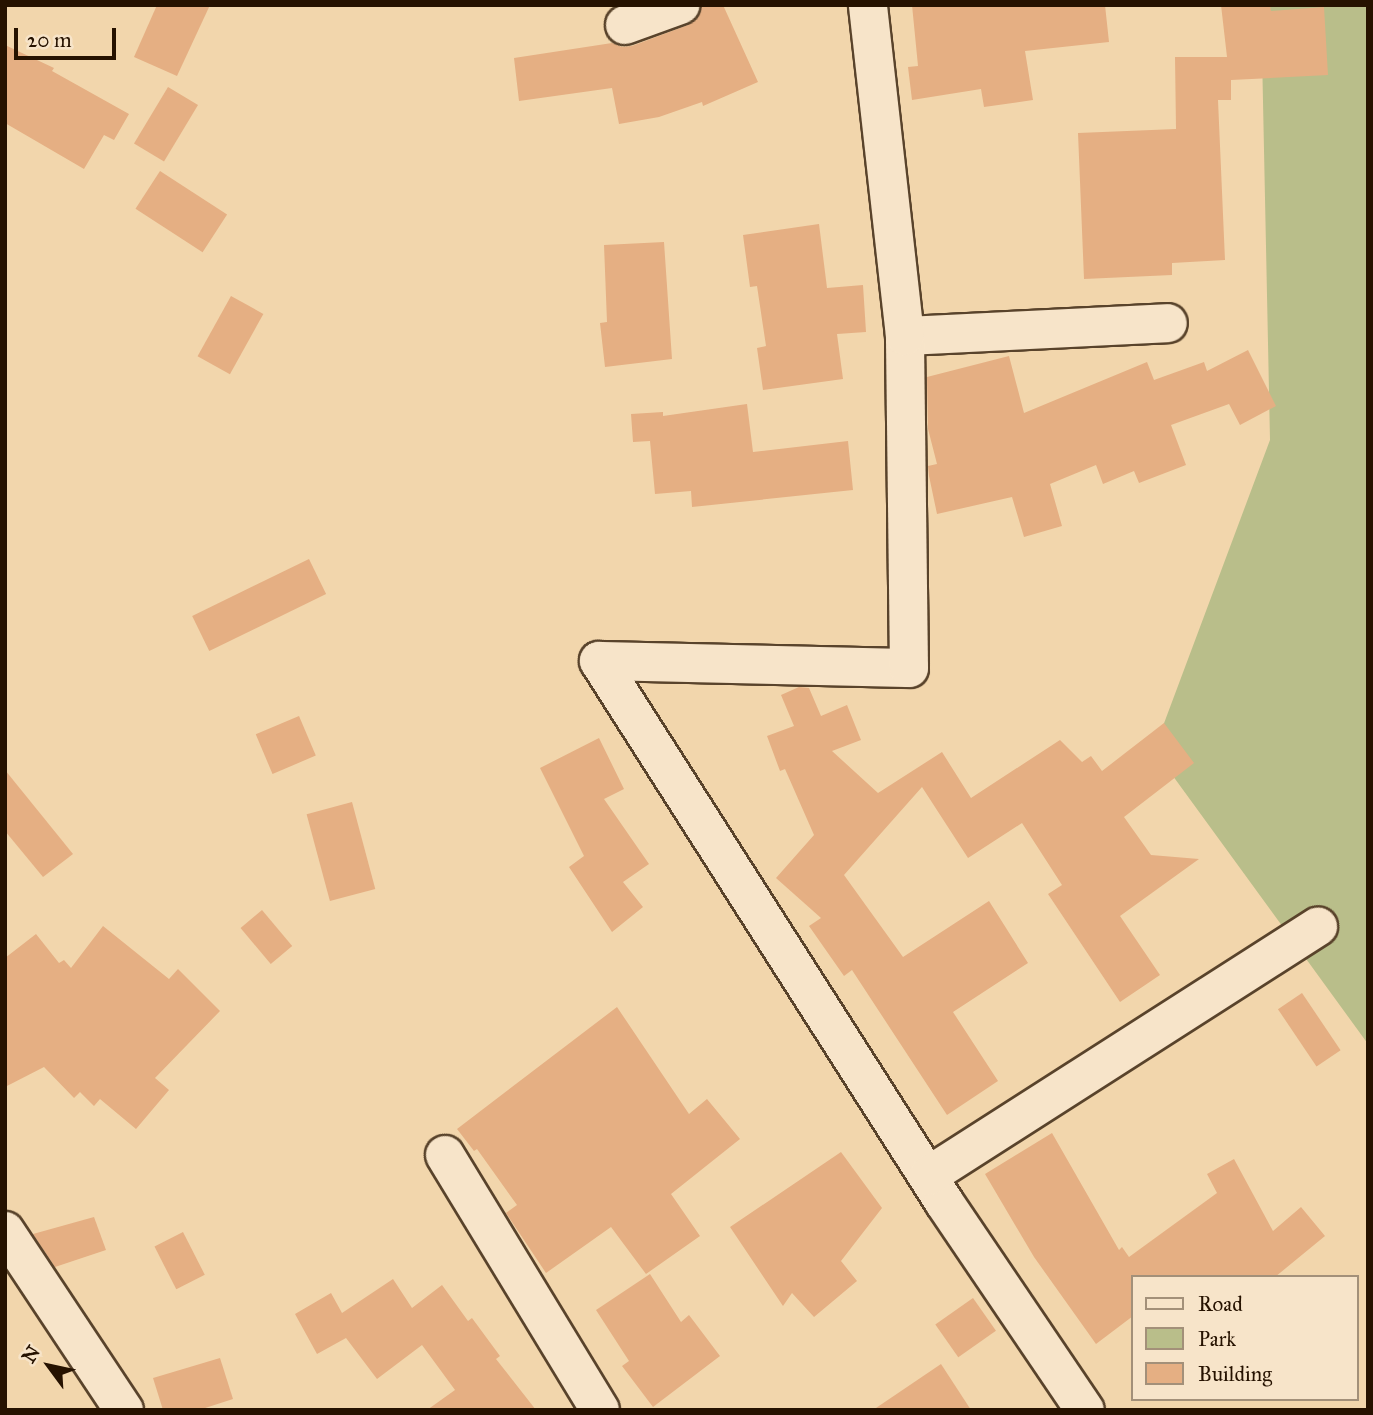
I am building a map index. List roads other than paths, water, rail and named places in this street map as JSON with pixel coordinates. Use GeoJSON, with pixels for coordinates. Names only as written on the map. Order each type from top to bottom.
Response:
{"type":"FeatureCollection","features":[{"type":"Feature","properties":{"kind":"street"},"geometry":{"type":"LineString","coordinates":[[625,25],[680,5]]}},
{"type":"Feature","properties":{"kind":"street"},"geometry":{"type":"LineString","coordinates":[[868,5],[905,336],[909,668],[599,661],[928,1176],[1085,1410]]}},
{"type":"Feature","properties":{"kind":"street"},"geometry":{"type":"LineString","coordinates":[[905,336],[1168,323]]}},
{"type":"Feature","properties":{"kind":"street"},"geometry":{"type":"LineString","coordinates":[[928,1176],[1318,927]]}},
{"type":"Feature","properties":{"kind":"street"},"geometry":{"type":"LineString","coordinates":[[445,1155],[600,1410]]}},
{"type":"Feature","properties":{"kind":"street"},"geometry":{"type":"LineString","coordinates":[[5,1231],[124,1410]]}}]}
